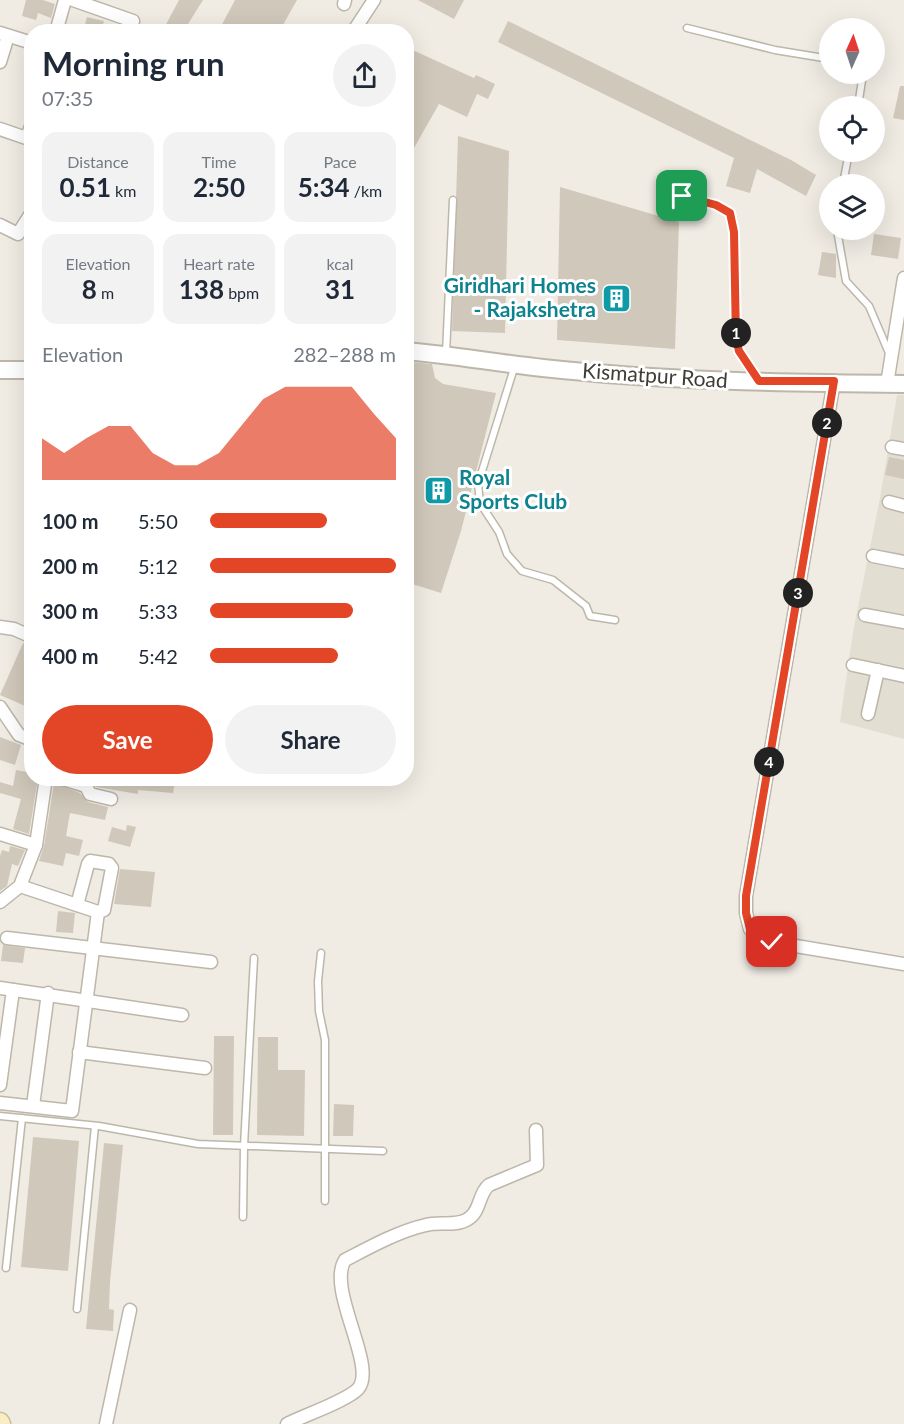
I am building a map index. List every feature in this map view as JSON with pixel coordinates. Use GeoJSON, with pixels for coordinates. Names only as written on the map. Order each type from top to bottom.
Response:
{"type":"FeatureCollection","features":[{"type":"Feature","properties":{"kind":"street"},"geometry":{"type":"LineString","coordinates":[[58,24],[65,0]]}},
{"type":"Feature","properties":{"kind":"street"},"geometry":{"type":"LineString","coordinates":[[73,0],[133,21],[132,24]]}},
{"type":"Feature","properties":{"kind":"street"},"geometry":{"type":"LineString","coordinates":[[358,24],[374,0]]}},
{"type":"Feature","properties":{"kind":"street"},"geometry":{"type":"LineString","coordinates":[[0,63],[4,34],[24,40]]}},
{"type":"Feature","properties":{"kind":"street"},"geometry":{"type":"LineString","coordinates":[[0,129],[24,137]]}},
{"type":"Feature","properties":{"kind":"street"},"geometry":{"type":"LineString","coordinates":[[0,225],[18,234],[24,225]]}},
{"type":"Feature","properties":{"kind":"street"},"geometry":{"type":"LineString","coordinates":[[896,384],[891,359],[904,278]]}},
{"type":"Feature","properties":{"kind":"street","name":"Kismatpur Road"},"geometry":{"type":"LineString","coordinates":[[414,352],[640,376],[896,384]]}},
{"type":"Feature","properties":{"kind":"street"},"geometry":{"type":"LineString","coordinates":[[0,370],[24,370]]}},
{"type":"Feature","properties":{"kind":"street"},"geometry":{"type":"LineString","coordinates":[[834,381],[748,884],[746,913],[750,929],[772,942],[904,964]]}},
{"type":"Feature","properties":{"kind":"street"},"geometry":{"type":"LineString","coordinates":[[889,502],[904,506]]}},
{"type":"Feature","properties":{"kind":"street"},"geometry":{"type":"LineString","coordinates":[[873,556],[904,562]]}},
{"type":"Feature","properties":{"kind":"street"},"geometry":{"type":"LineString","coordinates":[[865,615],[904,622]]}},
{"type":"Feature","properties":{"kind":"street"},"geometry":{"type":"LineString","coordinates":[[0,627],[24,633]]}},
{"type":"Feature","properties":{"kind":"street"},"geometry":{"type":"LineString","coordinates":[[853,665],[904,675]]}},
{"type":"Feature","properties":{"kind":"street"},"geometry":{"type":"LineString","coordinates":[[868,714],[878,670]]}},
{"type":"Feature","properties":{"kind":"street"},"geometry":{"type":"LineString","coordinates":[[0,707],[19,735],[24,737]]}},
{"type":"Feature","properties":{"kind":"street"},"geometry":{"type":"LineString","coordinates":[[0,902],[20,886],[36,845],[45,786]]}},
{"type":"Feature","properties":{"kind":"street"},"geometry":{"type":"LineString","coordinates":[[86,786],[90,794],[111,799]]}},
{"type":"Feature","properties":{"kind":"street"},"geometry":{"type":"LineString","coordinates":[[0,834],[36,845]]}},
{"type":"Feature","properties":{"kind":"street"},"geometry":{"type":"LineString","coordinates":[[20,886],[77,905],[98,912],[104,910],[112,868],[109,864],[90,861],[77,905]]}},
{"type":"Feature","properties":{"kind":"street"},"geometry":{"type":"LineString","coordinates":[[0,1103],[72,1111],[86,998],[95,950],[98,912]]}},
{"type":"Feature","properties":{"kind":"street"},"geometry":{"type":"LineString","coordinates":[[7,938],[211,962]]}},
{"type":"Feature","properties":{"kind":"street"},"geometry":{"type":"LineString","coordinates":[[0,988],[86,998],[182,1014]]}},
{"type":"Feature","properties":{"kind":"street"},"geometry":{"type":"LineString","coordinates":[[0,1085],[13,990]]}},
{"type":"Feature","properties":{"kind":"street"},"geometry":{"type":"LineString","coordinates":[[33,1106],[48,993]]}},
{"type":"Feature","properties":{"kind":"street"},"geometry":{"type":"LineString","coordinates":[[79,1052],[205,1068]]}},
{"type":"Feature","properties":{"kind":"street"},"geometry":{"type":"LineString","coordinates":[[287,1424],[342,1400],[358,1389],[363,1380],[363,1364],[345,1308],[340,1271],[345,1260],[426,1225],[468,1219],[475,1213],[484,1189],[489,1185],[537,1165],[536,1130]]}},
{"type":"Feature","properties":{"kind":"street"},"geometry":{"type":"LineString","coordinates":[[106,1424],[130,1310]]}},
{"type":"Feature","properties":{"kind":"lane"},"geometry":{"type":"LineString","coordinates":[[687,28],[775,50],[819,57]]}},
{"type":"Feature","properties":{"kind":"lane"},"geometry":{"type":"LineString","coordinates":[[682,196],[716,205],[730,213],[734,232],[736,339],[739,351],[759,381]]}},
{"type":"Feature","properties":{"kind":"lane"},"geometry":{"type":"LineString","coordinates":[[446,355],[453,200]]}},
{"type":"Feature","properties":{"kind":"lane"},"geometry":{"type":"LineString","coordinates":[[839,240],[846,281],[869,306],[891,359]]}},
{"type":"Feature","properties":{"kind":"lane"},"geometry":{"type":"LineString","coordinates":[[515,364],[478,484],[480,502],[499,532],[507,554],[522,571],[553,580],[586,606],[590,616],[615,620]]}},
{"type":"Feature","properties":{"kind":"lane"},"geometry":{"type":"LineString","coordinates":[[321,953],[318,981],[319,1011],[325,1040],[325,1201]]}},
{"type":"Feature","properties":{"kind":"lane"},"geometry":{"type":"LineString","coordinates":[[243,1217],[244,1146],[254,958]]}},
{"type":"Feature","properties":{"kind":"lane"},"geometry":{"type":"LineString","coordinates":[[0,1116],[95,1126],[198,1144],[382,1151]]}},
{"type":"Feature","properties":{"kind":"lane"},"geometry":{"type":"LineString","coordinates":[[6,1268],[22,1118]]}},
{"type":"Feature","properties":{"kind":"lane"},"geometry":{"type":"LineString","coordinates":[[77,1310],[95,1126]]}},
{"type":"Feature","properties":{"kind":"shaded area"},"geometry":{"type":"Polygon","coordinates":[[[897,395],[904,395],[904,739],[840,722],[853,632],[880,498],[897,395]]]}},
{"type":"Feature","properties":{"kind":"building"},"geometry":{"type":"Polygon","coordinates":[[[26,0],[43,0],[55,4],[51,18],[38,13],[36,20],[22,16],[26,0]]]}},
{"type":"Feature","properties":{"kind":"building"},"geometry":{"type":"Polygon","coordinates":[[[179,0],[203,0],[188,24],[166,24],[179,0]]]}},
{"type":"Feature","properties":{"kind":"building"},"geometry":{"type":"Polygon","coordinates":[[[235,0],[297,0],[284,24],[222,24],[235,0]]]}},
{"type":"Feature","properties":{"kind":"building"},"geometry":{"type":"Polygon","coordinates":[[[418,0],[464,0],[454,19],[418,0]]]}},
{"type":"Feature","properties":{"kind":"building"},"geometry":{"type":"Polygon","coordinates":[[[87,17],[104,21],[103,24],[85,24],[87,17]]]}},
{"type":"Feature","properties":{"kind":"building"},"geometry":{"type":"Polygon","coordinates":[[[508,21],[791,160],[816,175],[806,196],[757,169],[750,193],[726,186],[734,158],[498,42],[508,21]]]}},
{"type":"Feature","properties":{"kind":"building"},"geometry":{"type":"Polygon","coordinates":[[[414,51],[474,78],[476,75],[495,84],[488,99],[477,94],[467,117],[439,104],[414,148],[414,51]]]}},
{"type":"Feature","properties":{"kind":"building"},"geometry":{"type":"Polygon","coordinates":[[[900,86],[904,86],[904,120],[893,118],[900,86]]]}},
{"type":"Feature","properties":{"kind":"building"},"geometry":{"type":"Polygon","coordinates":[[[458,136],[509,151],[505,333],[452,331],[458,136]]]}},
{"type":"Feature","properties":{"kind":"building","name":"Giridhari Homes - Rajakshetra"},"geometry":{"type":"Polygon","coordinates":[[[560,187],[679,222],[675,349],[557,340],[560,187]]]}},
{"type":"Feature","properties":{"kind":"building"},"geometry":{"type":"Polygon","coordinates":[[[885,236],[901,238],[898,259],[871,255],[873,240],[885,240],[885,236]]]}},
{"type":"Feature","properties":{"kind":"building"},"geometry":{"type":"Polygon","coordinates":[[[822,252],[836,254],[836,278],[818,275],[822,252]]]}},
{"type":"Feature","properties":{"kind":"building","name":"Royal Sports Club"},"geometry":{"type":"Polygon","coordinates":[[[414,362],[432,364],[435,378],[443,384],[496,393],[461,531],[441,593],[414,585],[414,362]]]}},
{"type":"Feature","properties":{"kind":"building"},"geometry":{"type":"Polygon","coordinates":[[[889,457],[904,460],[904,479],[885,475],[889,457]]]}},
{"type":"Feature","properties":{"kind":"building"},"geometry":{"type":"Polygon","coordinates":[[[23,643],[24,643],[24,706],[0,695],[23,643]]]}},
{"type":"Feature","properties":{"kind":"building"},"geometry":{"type":"Polygon","coordinates":[[[0,737],[21,745],[15,765],[0,760],[0,737]]]}},
{"type":"Feature","properties":{"kind":"building"},"geometry":{"type":"Polygon","coordinates":[[[16,770],[24,772],[24,786],[37,786],[29,834],[13,829],[21,799],[0,793],[0,782],[13,786],[16,770]]]}},
{"type":"Feature","properties":{"kind":"building"},"geometry":{"type":"Polygon","coordinates":[[[54,786],[62,786],[80,793],[88,802],[108,807],[105,820],[70,813],[66,836],[83,840],[79,856],[66,853],[63,866],[39,861],[44,846],[54,786]]]}},
{"type":"Feature","properties":{"kind":"building"},"geometry":{"type":"Polygon","coordinates":[[[174,786],[173,793],[138,790],[138,794],[96,787],[174,786]]]}},
{"type":"Feature","properties":{"kind":"building"},"geometry":{"type":"Polygon","coordinates":[[[127,825],[136,827],[130,847],[108,841],[112,827],[126,831],[127,825]]]}},
{"type":"Feature","properties":{"kind":"building"},"geometry":{"type":"Polygon","coordinates":[[[10,846],[25,850],[18,866],[12,864],[7,886],[0,891],[0,856],[2,850],[9,852],[10,846]]]}},
{"type":"Feature","properties":{"kind":"building"},"geometry":{"type":"Polygon","coordinates":[[[120,869],[155,872],[151,907],[114,904],[120,869]]]}},
{"type":"Feature","properties":{"kind":"building"},"geometry":{"type":"Polygon","coordinates":[[[58,911],[75,913],[73,933],[56,932],[58,911]]]}},
{"type":"Feature","properties":{"kind":"building"},"geometry":{"type":"Polygon","coordinates":[[[3,945],[25,948],[23,963],[1,961],[3,945]]]}},
{"type":"Feature","properties":{"kind":"building"},"geometry":{"type":"Polygon","coordinates":[[[214,1036],[234,1036],[233,1135],[213,1135],[214,1036]]]}},
{"type":"Feature","properties":{"kind":"building"},"geometry":{"type":"Polygon","coordinates":[[[258,1037],[278,1037],[278,1070],[305,1070],[304,1136],[257,1135],[258,1037]]]}},
{"type":"Feature","properties":{"kind":"building"},"geometry":{"type":"Polygon","coordinates":[[[334,1104],[354,1105],[353,1136],[333,1136],[334,1104]]]}},
{"type":"Feature","properties":{"kind":"building"},"geometry":{"type":"Polygon","coordinates":[[[33,1137],[79,1141],[68,1271],[21,1267],[33,1137]]]}},
{"type":"Feature","properties":{"kind":"building"},"geometry":{"type":"Polygon","coordinates":[[[104,1143],[123,1145],[110,1282],[109,1309],[114,1310],[113,1331],[86,1329],[104,1143]]]}},
{"type":"Feature","properties":{"kind":"place","name":"Giridhari Homes - Rajakshetra"},"geometry":{"type":"Point","coordinates":[617,298]}},
{"type":"Feature","properties":{"kind":"place","name":"Royal Sports Club"},"geometry":{"type":"Point","coordinates":[438,490]}},
{"type":"Feature","properties":{"kind":"route"},"geometry":{"type":"LineString","coordinates":[[682,196],[725,208],[730,213],[734,232],[736,339],[739,351],[759,381],[834,381],[746,896],[746,913],[750,929],[772,942]]}}]}
